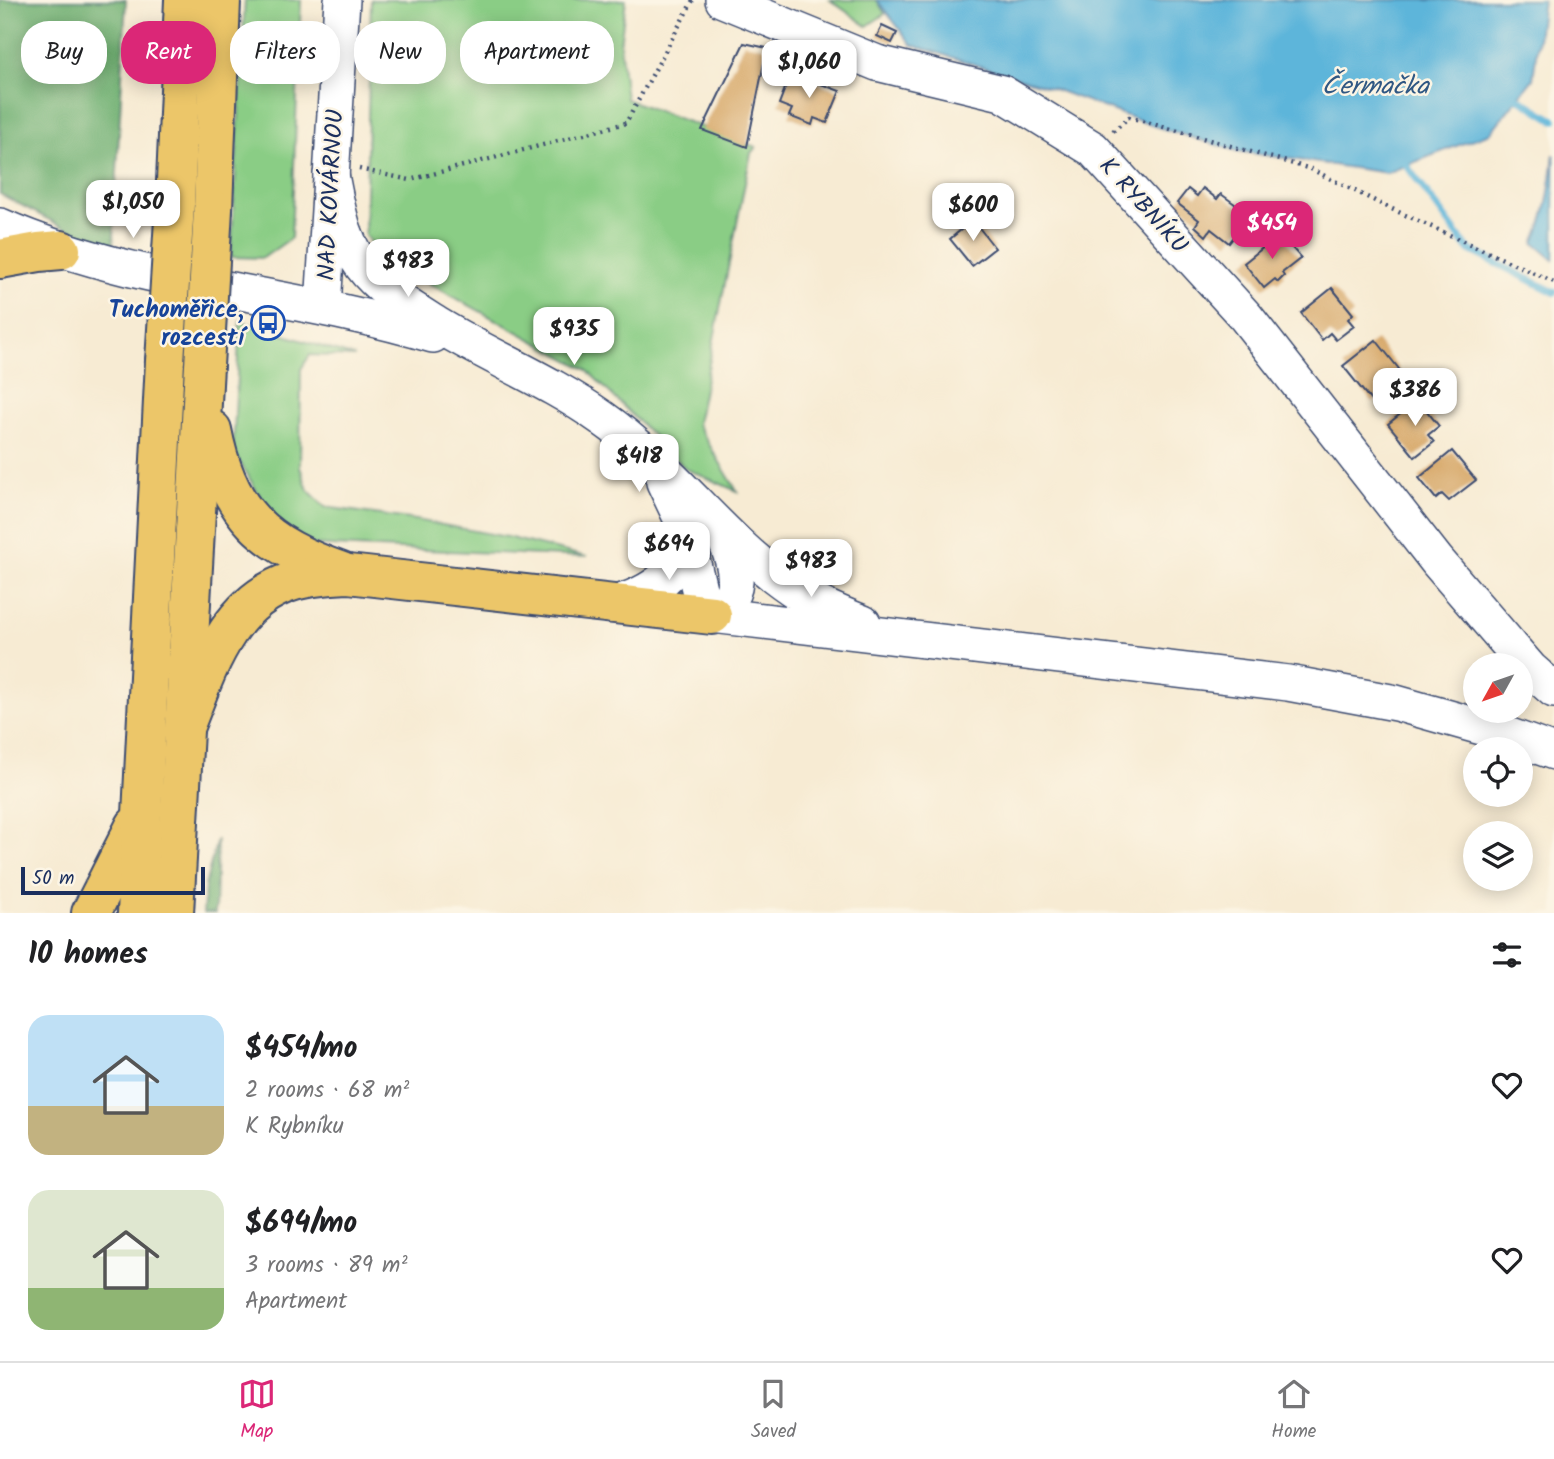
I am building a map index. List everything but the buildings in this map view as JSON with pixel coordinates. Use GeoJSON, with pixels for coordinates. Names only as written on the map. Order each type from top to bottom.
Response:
{"type":"FeatureCollection","features":[{"type":"Feature","properties":{"kind":"highway"},"geometry":{"type":"LineString","coordinates":[[137,913],[184,0]]}},
{"type":"Feature","properties":{"kind":"highway"},"geometry":{"type":"LineString","coordinates":[[174,913],[213,209],[221,0]]}},
{"type":"Feature","properties":{"kind":"highway"},"geometry":{"type":"LineString","coordinates":[[0,259],[39,251],[61,250]]}},
{"type":"Feature","properties":{"kind":"highway"},"geometry":{"type":"LineString","coordinates":[[204,379],[215,449],[232,493],[246,514],[263,533],[282,546],[319,564],[348,574]]}},
{"type":"Feature","properties":{"kind":"highway"},"geometry":{"type":"LineString","coordinates":[[184,728],[215,654],[229,629],[247,608],[268,592],[312,577],[348,574],[712,615]]}},
{"type":"Feature","properties":{"kind":"highway"},"geometry":{"type":"LineString","coordinates":[[92,913],[142,811]]}},
{"type":"Feature","properties":{"kind":"street","name":"NAD KOVÁRNOU"},"geometry":{"type":"LineString","coordinates":[[323,307],[342,0]]}},
{"type":"Feature","properties":{"kind":"street","name":"K RYBNÍKU"},"geometry":{"type":"LineString","coordinates":[[723,0],[877,63],[1002,93],[1093,149],[1246,317],[1535,686]]}},
{"type":"Feature","properties":{"kind":"street"},"geometry":{"type":"LineString","coordinates":[[332,169],[340,220],[347,241],[368,273],[405,305],[476,349],[549,385],[603,418],[634,443],[755,560],[792,588],[841,614],[902,638]]}},
{"type":"Feature","properties":{"kind":"street"},"geometry":{"type":"LineString","coordinates":[[0,226],[61,250],[103,262],[323,307],[405,327],[476,349]]}},
{"type":"Feature","properties":{"kind":"street"},"geometry":{"type":"LineString","coordinates":[[634,443],[669,490],[682,522],[700,593],[712,615]]}},
{"type":"Feature","properties":{"kind":"street"},"geometry":{"type":"LineString","coordinates":[[610,605],[642,595],[672,570],[684,544],[682,522]]}},
{"type":"Feature","properties":{"kind":"street"},"geometry":{"type":"LineString","coordinates":[[712,615],[725,605],[736,579],[733,561],[720,527]]}},
{"type":"Feature","properties":{"kind":"street"},"geometry":{"type":"LineString","coordinates":[[712,615],[1288,683],[1463,714]]}},
{"type":"Feature","properties":{"kind":"street"},"geometry":{"type":"LineString","coordinates":[[1510,723],[1554,752]]}},
{"type":"Feature","properties":{"kind":"path"},"geometry":{"type":"LineString","coordinates":[[332,169],[410,180],[626,123],[692,0]]}},
{"type":"Feature","properties":{"kind":"path"},"geometry":{"type":"LineString","coordinates":[[1093,149],[1129,117],[1311,169],[1383,205],[1554,282]]}},
{"type":"Feature","properties":{"kind":"green space"},"geometry":{"type":"Polygon","coordinates":[[[0,0],[126,0],[125,21],[121,21],[122,84],[113,249],[0,194],[0,0]]]}},
{"type":"Feature","properties":{"kind":"green space"},"geometry":{"type":"Polygon","coordinates":[[[245,0],[301,0],[300,21],[244,21],[245,0]]]}},
{"type":"Feature","properties":{"kind":"green space"},"geometry":{"type":"Polygon","coordinates":[[[371,0],[626,0],[620,44],[626,99],[756,147],[751,153],[697,424],[737,491],[686,469],[586,369],[382,258],[365,235],[369,84],[446,84],[446,21],[370,21],[371,0]]]}},
{"type":"Feature","properties":{"kind":"green space"},"geometry":{"type":"Polygon","coordinates":[[[830,0],[877,0],[885,14],[867,26],[830,0]]]}},
{"type":"Feature","properties":{"kind":"green space"},"geometry":{"type":"Polygon","coordinates":[[[240,84],[297,84],[291,238],[263,258],[231,257],[240,84]]]}},
{"type":"Feature","properties":{"kind":"green space"},"geometry":{"type":"Polygon","coordinates":[[[240,321],[355,357],[310,355],[301,369],[300,467],[308,490],[325,507],[507,537],[587,557],[308,545],[272,516],[233,451],[240,321]]]}},
{"type":"Feature","properties":{"kind":"green space"},"geometry":{"type":"Polygon","coordinates":[[[217,839],[215,913],[203,913],[205,886],[217,839]]]}},
{"type":"Feature","properties":{"kind":"water","name":"Čermačka"},"geometry":{"type":"Polygon","coordinates":[[[877,0],[1543,0],[1533,79],[1490,133],[1387,173],[1237,151],[1154,126],[1051,88],[912,45],[877,0]]]}},
{"type":"Feature","properties":{"kind":"water"},"geometry":{"type":"Polygon","coordinates":[[[1554,154],[1554,260],[1534,243],[1550,188],[1554,154]]]}},
{"type":"Feature","properties":{"kind":"waterway"},"geometry":{"type":"LineString","coordinates":[[1510,93],[1554,120]]}},
{"type":"Feature","properties":{"kind":"waterway"},"geometry":{"type":"LineString","coordinates":[[1401,158],[1468,249],[1554,292]]}},
{"type":"Feature","properties":{"kind":"place","name":"Tuchoměřice, rozcestí"},"geometry":{"type":"Point","coordinates":[268,323]}}]}
